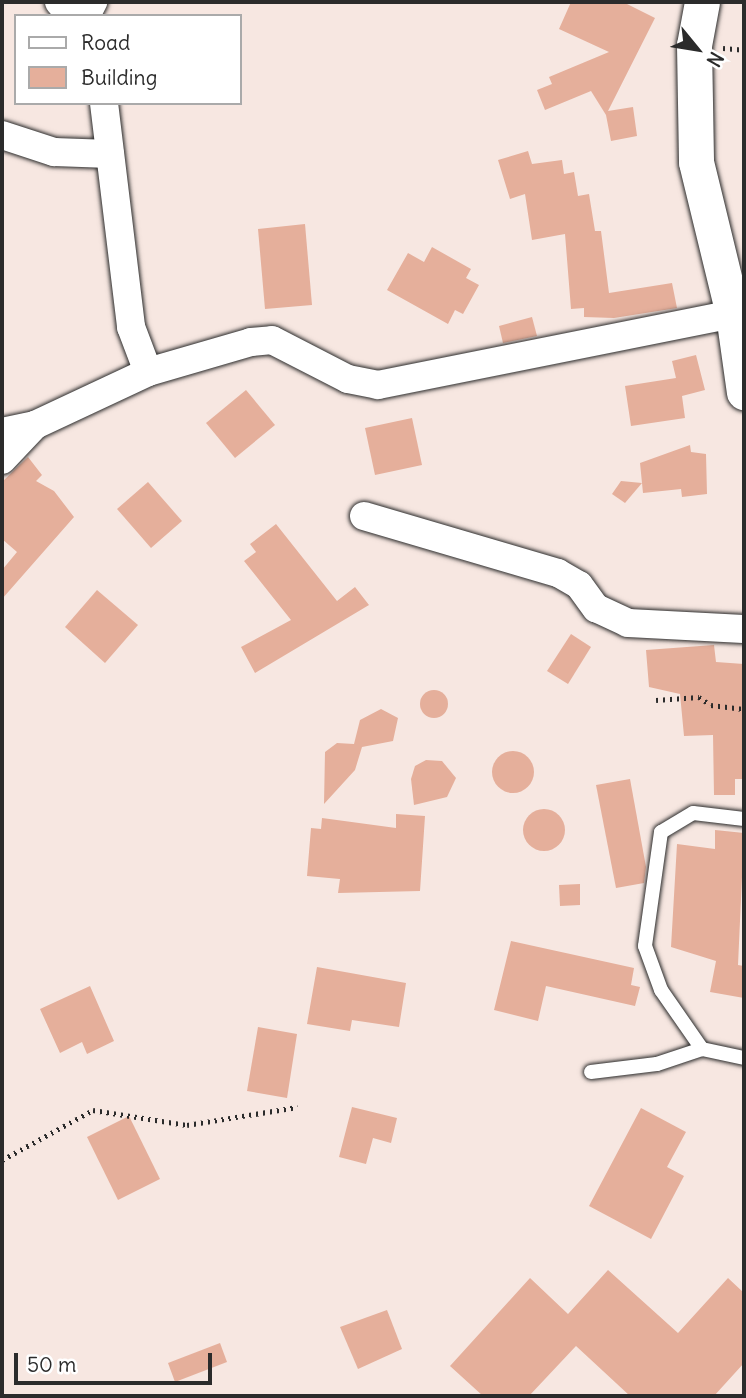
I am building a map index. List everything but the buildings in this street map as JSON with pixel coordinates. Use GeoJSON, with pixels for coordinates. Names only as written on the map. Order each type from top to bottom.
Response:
{"type":"FeatureCollection","features":[{"type":"Feature","properties":{"kind":"street"},"geometry":{"type":"LineString","coordinates":[[702,2],[694,45],[696,162],[733,314],[744,392]]}},
{"type":"Feature","properties":{"kind":"street"},"geometry":{"type":"LineString","coordinates":[[104,105],[131,327],[148,372]]}},
{"type":"Feature","properties":{"kind":"street"},"geometry":{"type":"LineString","coordinates":[[2,135],[54,152],[110,154]]}},
{"type":"Feature","properties":{"kind":"street"},"geometry":{"type":"LineString","coordinates":[[2,432],[35,425],[148,372],[272,341],[348,379],[378,385],[733,314]]}},
{"type":"Feature","properties":{"kind":"street"},"geometry":{"type":"LineString","coordinates":[[2,460],[35,425]]}},
{"type":"Feature","properties":{"kind":"street"},"geometry":{"type":"LineString","coordinates":[[364,516],[558,573],[579,585],[596,608],[628,623],[744,629]]}},
{"type":"Feature","properties":{"kind":"lane"},"geometry":{"type":"LineString","coordinates":[[702,1049],[661,990],[645,946],[661,832],[692,813],[744,819]]}},
{"type":"Feature","properties":{"kind":"lane"},"geometry":{"type":"LineString","coordinates":[[591,1072],[657,1064],[702,1049],[744,1058]]}},
{"type":"Feature","properties":{"kind":"path"},"geometry":{"type":"LineString","coordinates":[[656,700],[699,697],[710,705],[744,709]]}},
{"type":"Feature","properties":{"kind":"path"},"geometry":{"type":"LineString","coordinates":[[2,1160],[93,1110],[187,1125],[298,1107]]}}]}
